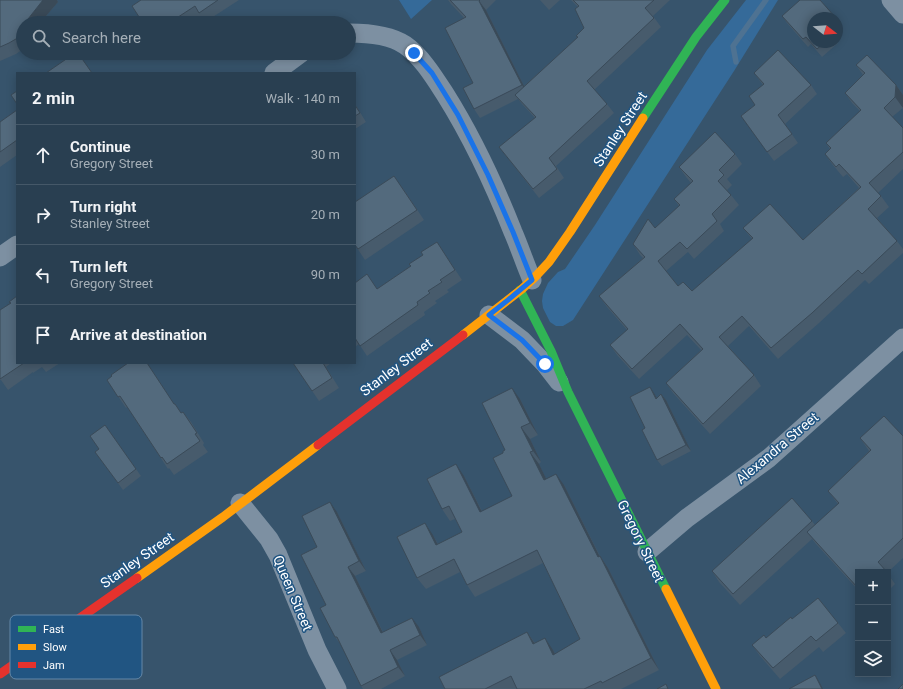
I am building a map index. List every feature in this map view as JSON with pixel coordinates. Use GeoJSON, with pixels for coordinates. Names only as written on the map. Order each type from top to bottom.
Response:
{"type":"FeatureCollection","features":[{"type":"Feature","properties":{"kind":"main road","name":"Stanley Street"},"geometry":{"type":"LineString","coordinates":[[84,615],[223,517],[489,315],[526,285],[551,260],[696,37],[725,0]]}},
{"type":"Feature","properties":{"kind":"main road","name":"Gregory Street"},"geometry":{"type":"LineString","coordinates":[[526,285],[568,392],[716,689]]}},
{"type":"Feature","properties":{"kind":"main road","name":"Stanley Street"},"geometry":{"type":"LineString","coordinates":[[0,674],[10,667]]}},
{"type":"Feature","properties":{"kind":"street"},"geometry":{"type":"LineString","coordinates":[[891,0],[903,14]]}},
{"type":"Feature","properties":{"kind":"street","name":"Gregory Street"},"geometry":{"type":"LineString","coordinates":[[356,33],[384,37],[404,44],[432,73],[458,115],[488,175],[513,232],[526,285]]}},
{"type":"Feature","properties":{"kind":"street"},"geometry":{"type":"LineString","coordinates":[[275,72],[292,60]]}},
{"type":"Feature","properties":{"kind":"street"},"geometry":{"type":"LineString","coordinates":[[0,257],[16,246]]}},
{"type":"Feature","properties":{"kind":"street","name":"Gregory Street"},"geometry":{"type":"LineString","coordinates":[[489,315],[526,344],[568,392]]}},
{"type":"Feature","properties":{"kind":"street","name":"Alexandra Street"},"geometry":{"type":"LineString","coordinates":[[647,552],[687,518],[769,458],[903,338]]}},
{"type":"Feature","properties":{"kind":"street","name":"Queen Street"},"geometry":{"type":"LineString","coordinates":[[240,503],[269,539],[278,555],[317,650],[337,689]]}},
{"type":"Feature","properties":{"kind":"shaded area"},"geometry":{"type":"Polygon","coordinates":[[[399,0],[432,0],[411,19],[399,0]]]}},
{"type":"Feature","properties":{"kind":"shaded area"},"geometry":{"type":"Polygon","coordinates":[[[746,0],[778,0],[734,71],[573,320],[563,326],[556,326],[550,322],[543,308],[543,294],[548,283],[558,272],[565,269],[595,225],[707,50],[746,0]]]}},
{"type":"Feature","properties":{"kind":"building"},"geometry":{"type":"Polygon","coordinates":[[[0,0],[43,0],[30,16],[16,16],[16,39],[0,47],[0,0]]]}},
{"type":"Feature","properties":{"kind":"building"},"geometry":{"type":"Polygon","coordinates":[[[141,0],[218,0],[199,13],[195,6],[180,16],[138,16],[132,6],[141,0]]]}},
{"type":"Feature","properties":{"kind":"building"},"geometry":{"type":"Polygon","coordinates":[[[450,0],[480,0],[479,1],[522,85],[474,109],[463,88],[473,83],[445,28],[466,17],[450,0]]]}},
{"type":"Feature","properties":{"kind":"building"},"geometry":{"type":"Polygon","coordinates":[[[573,0],[654,0],[645,8],[654,18],[587,81],[607,104],[549,158],[557,169],[533,189],[499,147],[536,117],[515,95],[578,37],[576,36],[584,28],[575,9],[579,6],[573,0]]]}},
{"type":"Feature","properties":{"kind":"building"},"geometry":{"type":"Polygon","coordinates":[[[800,0],[820,0],[831,12],[807,12],[807,38],[806,37],[803,39],[782,16],[800,0]]]}},
{"type":"Feature","properties":{"kind":"building"},"geometry":{"type":"Polygon","coordinates":[[[778,50],[811,85],[778,115],[792,134],[767,152],[741,116],[755,105],[749,96],[764,84],[754,73],[778,50]]]}},
{"type":"Feature","properties":{"kind":"building"},"geometry":{"type":"Polygon","coordinates":[[[867,55],[896,85],[895,97],[884,108],[903,128],[903,152],[869,183],[881,196],[868,209],[897,241],[862,274],[858,270],[812,313],[771,348],[742,316],[719,337],[754,375],[703,424],[666,383],[703,349],[680,324],[632,369],[610,345],[628,329],[599,296],[645,257],[633,244],[648,219],[655,228],[680,205],[674,199],[693,181],[679,167],[715,132],[735,154],[719,170],[724,175],[718,181],[731,195],[712,214],[717,221],[687,249],[680,242],[658,261],[678,286],[683,282],[692,291],[753,238],[743,228],[770,204],[803,240],[861,187],[839,164],[836,167],[825,154],[831,148],[826,143],[861,110],[845,93],[865,73],[856,65],[867,55]]]}},
{"type":"Feature","properties":{"kind":"building"},"geometry":{"type":"Polygon","coordinates":[[[65,60],[83,60],[91,72],[47,72],[65,60]]]}},
{"type":"Feature","properties":{"kind":"building"},"geometry":{"type":"Polygon","coordinates":[[[16,92],[16,102],[11,95],[16,92]]]}},
{"type":"Feature","properties":{"kind":"building"},"geometry":{"type":"Polygon","coordinates":[[[356,107],[360,113],[356,115],[356,107]]]}},
{"type":"Feature","properties":{"kind":"building"},"geometry":{"type":"Polygon","coordinates":[[[16,111],[16,141],[0,152],[0,122],[16,111]]]}},
{"type":"Feature","properties":{"kind":"building"},"geometry":{"type":"Polygon","coordinates":[[[394,176],[417,210],[358,249],[356,246],[356,201],[394,176]]]}},
{"type":"Feature","properties":{"kind":"building"},"geometry":{"type":"Polygon","coordinates":[[[437,242],[455,270],[440,280],[442,282],[428,291],[430,293],[417,302],[418,305],[360,346],[356,340],[356,282],[367,274],[377,289],[411,266],[409,264],[423,255],[421,252],[437,242]]]}},
{"type":"Feature","properties":{"kind":"building"},"geometry":{"type":"Polygon","coordinates":[[[16,297],[16,364],[22,364],[0,379],[0,310],[11,303],[9,302],[16,297]]]}},
{"type":"Feature","properties":{"kind":"building"},"geometry":{"type":"Polygon","coordinates":[[[127,364],[148,364],[174,404],[181,413],[183,412],[197,433],[195,434],[200,441],[167,464],[162,457],[161,458],[120,396],[118,397],[107,380],[112,376],[111,375],[127,364]]]}},
{"type":"Feature","properties":{"kind":"building"},"geometry":{"type":"Polygon","coordinates":[[[294,364],[324,364],[332,378],[312,391],[294,364]]]}},
{"type":"Feature","properties":{"kind":"building"},"geometry":{"type":"Polygon","coordinates":[[[650,387],[656,399],[661,394],[686,445],[657,460],[642,430],[645,428],[630,397],[650,387]]]}},
{"type":"Feature","properties":{"kind":"building"},"geometry":{"type":"Polygon","coordinates":[[[512,388],[530,423],[521,427],[533,451],[530,452],[544,480],[556,474],[598,557],[600,556],[651,658],[602,683],[601,681],[584,689],[517,689],[511,676],[485,689],[445,689],[439,677],[527,632],[533,644],[545,638],[553,655],[580,639],[537,550],[467,585],[454,559],[417,578],[397,537],[425,523],[436,545],[462,532],[449,506],[442,509],[427,479],[456,464],[480,512],[512,496],[493,458],[503,453],[505,450],[482,403],[512,388]]]}},
{"type":"Feature","properties":{"kind":"building"},"geometry":{"type":"Polygon","coordinates":[[[884,416],[903,436],[903,538],[878,562],[884,569],[855,569],[855,585],[807,532],[839,503],[828,491],[871,450],[860,438],[884,416]]]}},
{"type":"Feature","properties":{"kind":"building"},"geometry":{"type":"Polygon","coordinates":[[[105,425],[136,469],[118,483],[95,452],[99,449],[90,436],[105,425]]]}},
{"type":"Feature","properties":{"kind":"building"},"geometry":{"type":"Polygon","coordinates":[[[792,498],[812,521],[733,594],[712,571],[792,498]]]}},
{"type":"Feature","properties":{"kind":"building"},"geometry":{"type":"Polygon","coordinates":[[[330,502],[359,561],[348,567],[381,633],[412,618],[420,635],[390,650],[398,667],[361,686],[337,637],[335,637],[320,608],[326,605],[301,555],[317,547],[302,516],[330,502]]]}},
{"type":"Feature","properties":{"kind":"building"},"geometry":{"type":"Polygon","coordinates":[[[818,598],[838,623],[816,641],[811,636],[773,668],[752,645],[764,635],[766,638],[791,617],[792,619],[818,598]]]}},
{"type":"Feature","properties":{"kind":"building"},"geometry":{"type":"Polygon","coordinates":[[[815,675],[822,689],[789,689],[815,675]]]}},
{"type":"Feature","properties":{"kind":"building"},"geometry":{"type":"Polygon","coordinates":[[[666,684],[668,689],[657,689],[666,684]]]}},
{"type":"Feature","properties":{"kind":"building"},"geometry":{"type":"Polygon","coordinates":[[[903,684],[903,689],[898,689],[903,684]]]}},
{"type":"Feature","properties":{"kind":"waterway"},"geometry":{"type":"LineString","coordinates":[[736,62],[733,46],[766,0]]}},
{"type":"Feature","properties":{"kind":"traffic: fast"},"geometry":{"type":"LineString","coordinates":[[643,118],[696,37],[725,0]]}},
{"type":"Feature","properties":{"kind":"traffic: fast"},"geometry":{"type":"LineString","coordinates":[[520,290],[551,351],[568,392],[666,589]]}},
{"type":"Feature","properties":{"kind":"traffic: slow"},"geometry":{"type":"LineString","coordinates":[[463,335],[522,289],[549,262],[643,118]]}},
{"type":"Feature","properties":{"kind":"traffic: slow"},"geometry":{"type":"LineString","coordinates":[[137,578],[223,517],[318,445]]}},
{"type":"Feature","properties":{"kind":"traffic: slow"},"geometry":{"type":"LineString","coordinates":[[666,589],[716,689]]}},
{"type":"Feature","properties":{"kind":"traffic: jam"},"geometry":{"type":"LineString","coordinates":[[318,445],[463,335]]}},
{"type":"Feature","properties":{"kind":"traffic: jam"},"geometry":{"type":"LineString","coordinates":[[84,615],[137,578]]}},
{"type":"Feature","properties":{"kind":"traffic: jam"},"geometry":{"type":"LineString","coordinates":[[0,674],[10,667]]}},
{"type":"Feature","properties":{"kind":"route"},"geometry":{"type":"LineString","coordinates":[[414,53],[432,73],[458,115],[488,175],[532,280],[489,315],[522,340],[545,364]]}}]}
